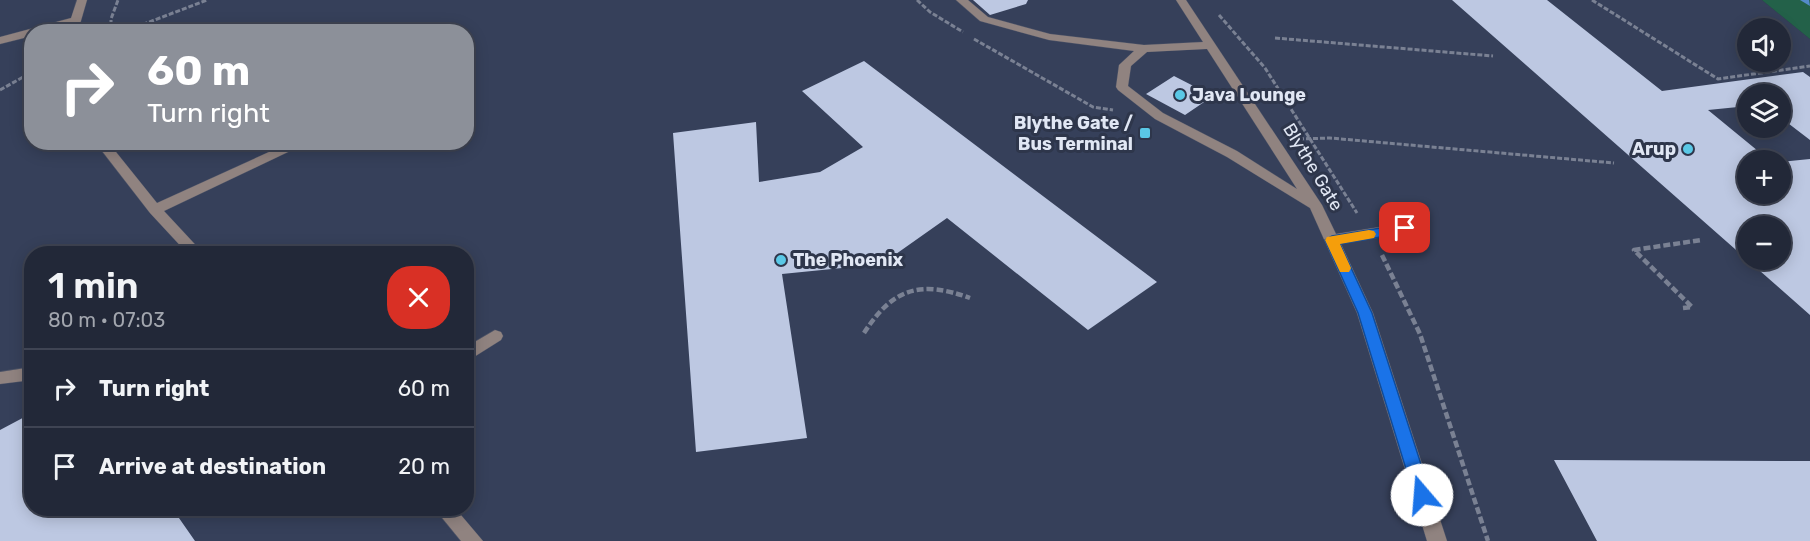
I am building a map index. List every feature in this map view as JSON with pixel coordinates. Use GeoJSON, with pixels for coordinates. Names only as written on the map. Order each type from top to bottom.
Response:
{"type":"FeatureCollection","features":[{"type":"Feature","properties":{"kind":"street"},"geometry":{"type":"LineString","coordinates":[[76,24],[82,0]]}},
{"type":"Feature","properties":{"kind":"street"},"geometry":{"type":"LineString","coordinates":[[961,0],[984,20],[1038,34],[1144,49],[1210,45]]}},
{"type":"Feature","properties":{"kind":"street","name":"Blythe Gate"},"geometry":{"type":"LineString","coordinates":[[1181,0],[1317,208],[1365,313],[1437,541]]}},
{"type":"Feature","properties":{"kind":"street"},"geometry":{"type":"LineString","coordinates":[[0,41],[24,34]]}},
{"type":"Feature","properties":{"kind":"street"},"geometry":{"type":"LineString","coordinates":[[1144,49],[1125,65],[1122,87],[1159,116],[1232,154],[1317,208]]}},
{"type":"Feature","properties":{"kind":"street"},"geometry":{"type":"LineString","coordinates":[[107,150],[155,210],[189,246]]}},
{"type":"Feature","properties":{"kind":"street"},"geometry":{"type":"LineString","coordinates":[[155,210],[286,150]]}},
{"type":"Feature","properties":{"kind":"street"},"geometry":{"type":"LineString","coordinates":[[1332,240],[1405,228]]}},
{"type":"Feature","properties":{"kind":"street"},"geometry":{"type":"LineString","coordinates":[[474,350],[495,336]]}},
{"type":"Feature","properties":{"kind":"street"},"geometry":{"type":"LineString","coordinates":[[0,379],[24,374]]}},
{"type":"Feature","properties":{"kind":"street"},"geometry":{"type":"LineString","coordinates":[[450,516],[473,541]]}},
{"type":"Feature","properties":{"kind":"path"},"geometry":{"type":"LineString","coordinates":[[111,24],[118,0]]}},
{"type":"Feature","properties":{"kind":"path"},"geometry":{"type":"LineString","coordinates":[[144,24],[207,0]]}},
{"type":"Feature","properties":{"kind":"path"},"geometry":{"type":"LineString","coordinates":[[917,0],[930,12],[984,45],[1093,107],[1115,110]]}},
{"type":"Feature","properties":{"kind":"path"},"geometry":{"type":"LineString","coordinates":[[1592,0],[1718,79],[1810,66]]}},
{"type":"Feature","properties":{"kind":"path"},"geometry":{"type":"LineString","coordinates":[[1275,38],[1493,56]]}},
{"type":"Feature","properties":{"kind":"path"},"geometry":{"type":"LineString","coordinates":[[0,90],[24,76]]}},
{"type":"Feature","properties":{"kind":"path"},"geometry":{"type":"LineString","coordinates":[[1275,141],[1330,138],[1614,163]]}},
{"type":"Feature","properties":{"kind":"path"},"geometry":{"type":"LineString","coordinates":[[1683,308],[1692,307],[1634,250],[1701,240]]}},
{"type":"Feature","properties":{"kind":"path"},"geometry":{"type":"LineString","coordinates":[[864,333],[874,315],[887,302],[903,292],[923,287],[949,289],[970,298]]}},
{"type":"Feature","properties":{"kind":"shaded area"},"geometry":{"type":"Polygon","coordinates":[[[0,0],[1762,0],[1784,18],[1737,18],[1737,72],[1791,72],[1791,24],[1810,39],[1810,541],[0,541],[0,0]]]}},
{"type":"Feature","properties":{"kind":"green space"},"geometry":{"type":"Polygon","coordinates":[[[1762,0],[1810,0],[1810,39],[1791,24],[1791,18],[1784,18],[1762,0]]]}},
{"type":"Feature","properties":{"kind":"building"},"geometry":{"type":"Polygon","coordinates":[[[973,0],[1028,0],[1026,4],[990,15],[973,0]]]}},
{"type":"Feature","properties":{"kind":"building","name":"Arup"},"geometry":{"type":"Polygon","coordinates":[[[1452,0],[1547,0],[1662,91],[1803,72],[1810,77],[1810,140],[1791,125],[1791,84],[1737,84],[1737,107],[1708,110],[1737,134],[1737,138],[1742,138],[1757,150],[1737,150],[1737,204],[1791,204],[1791,161],[1810,159],[1810,315],[1759,270],[1791,270],[1791,216],[1737,216],[1737,251],[1452,0]]]}},
{"type":"Feature","properties":{"kind":"building","name":"The Phoenix"},"geometry":{"type":"Polygon","coordinates":[[[864,61],[1157,282],[1088,330],[947,218],[896,254],[862,266],[782,274],[807,438],[696,452],[673,133],[756,122],[759,182],[820,172],[863,147],[802,91],[864,61]]]}},
{"type":"Feature","properties":{"kind":"building","name":"Java Lounge"},"geometry":{"type":"Polygon","coordinates":[[[1174,76],[1213,96],[1185,115],[1146,94],[1174,76]]]}},
{"type":"Feature","properties":{"kind":"building"},"geometry":{"type":"Polygon","coordinates":[[[24,417],[24,516],[178,516],[195,541],[0,541],[0,430],[24,417]]]}},
{"type":"Feature","properties":{"kind":"building"},"geometry":{"type":"Polygon","coordinates":[[[1554,460],[1810,461],[1810,541],[1597,541],[1554,460]]]}},
{"type":"Feature","properties":{"kind":"waterway"},"geometry":{"type":"LineString","coordinates":[[1804,0],[1810,4]]}},
{"type":"Feature","properties":{"kind":"slow traffic"},"geometry":{"type":"LineString","coordinates":[[1345,268],[1332,240],[1369,234]]}},
{"type":"Feature","properties":{"kind":"place","name":"Java Lounge"},"geometry":{"type":"Point","coordinates":[1180,95]}},
{"type":"Feature","properties":{"kind":"place","name":"Blythe Gate / Bus Terminal"},"geometry":{"type":"Point","coordinates":[1145,133]}},
{"type":"Feature","properties":{"kind":"place","name":"Arup"},"geometry":{"type":"Point","coordinates":[1688,149]}},
{"type":"Feature","properties":{"kind":"place","name":"The Phoenix"},"geometry":{"type":"Point","coordinates":[781,260]}},
{"type":"Feature","properties":{"kind":"route"},"geometry":{"type":"LineString","coordinates":[[1405,228],[1332,240],[1365,313],[1422,495]]}}]}
